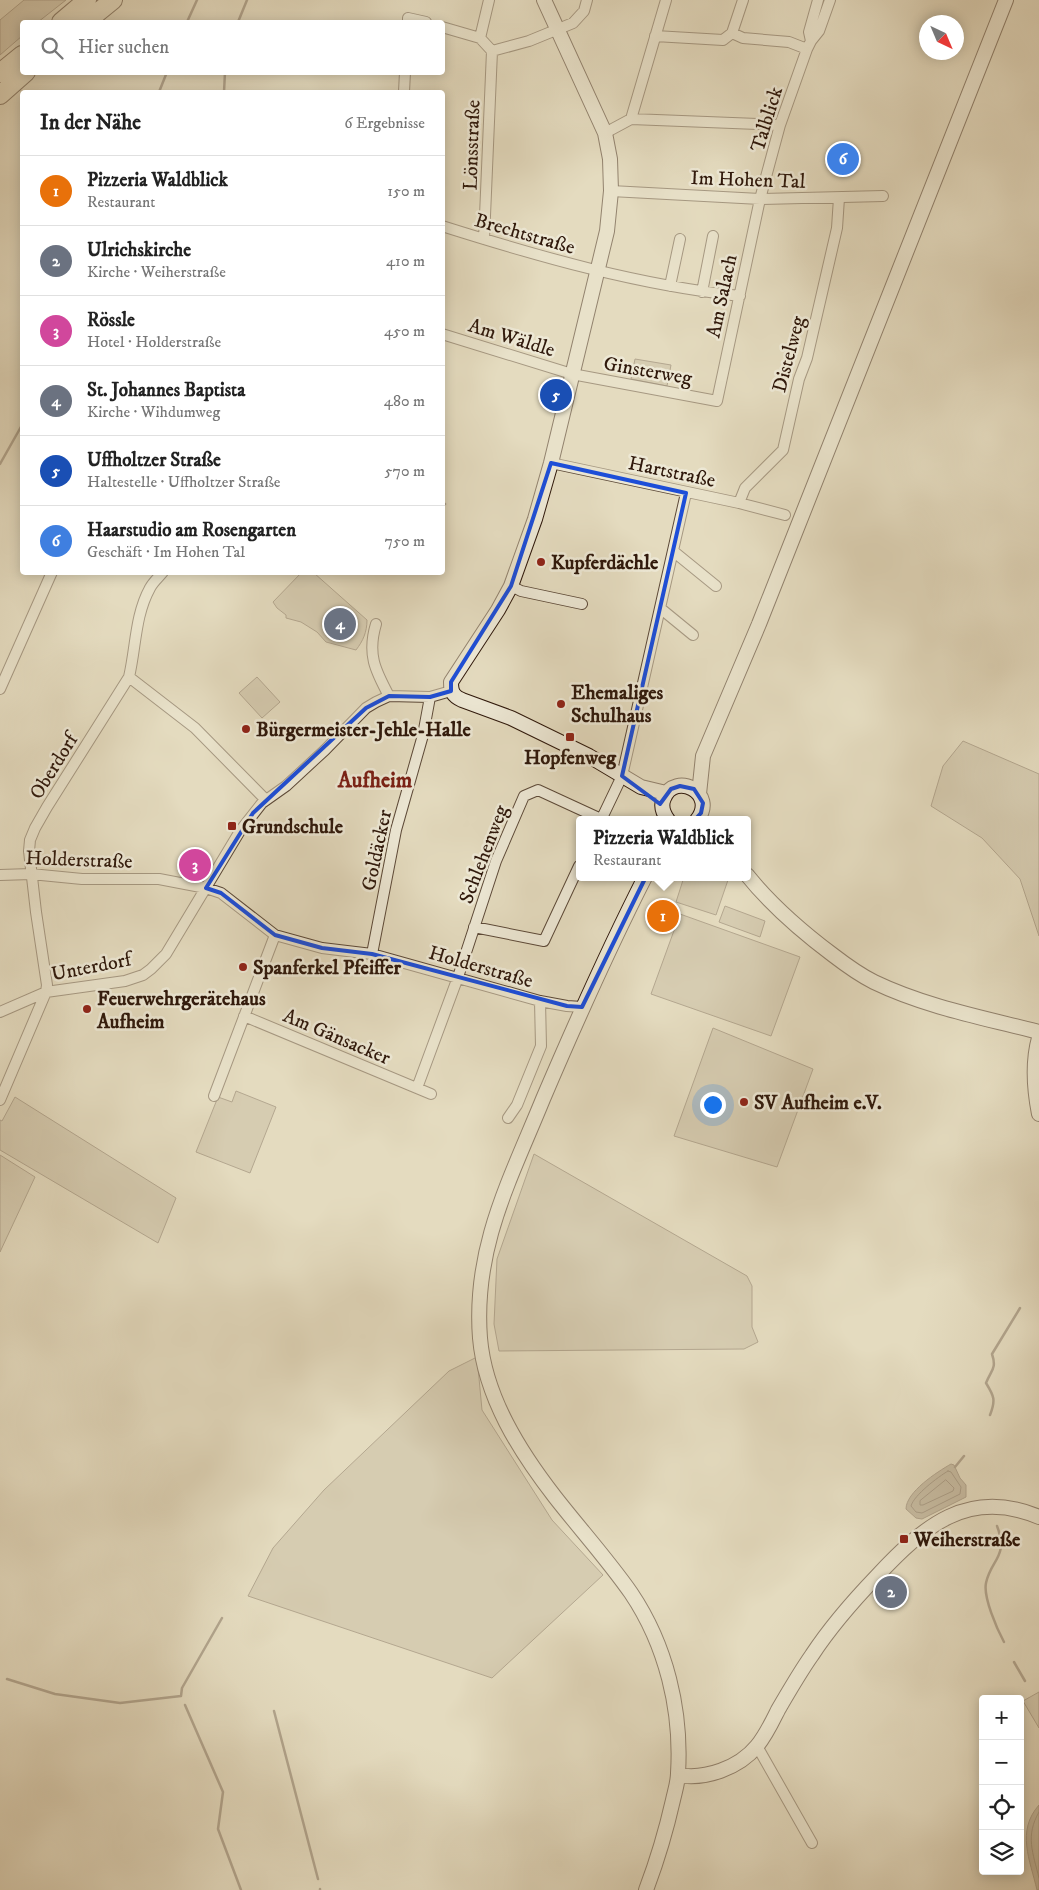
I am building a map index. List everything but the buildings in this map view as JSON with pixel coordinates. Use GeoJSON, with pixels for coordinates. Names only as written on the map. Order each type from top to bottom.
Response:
{"type":"FeatureCollection","features":[{"type":"Feature","properties":{"kind":"highway"},"geometry":{"type":"LineString","coordinates":[[63,20],[87,0]]}},
{"type":"Feature","properties":{"kind":"highway"},"geometry":{"type":"LineString","coordinates":[[88,20],[113,0]]}},
{"type":"Feature","properties":{"kind":"highway"},"geometry":{"type":"LineString","coordinates":[[0,73],[20,56]]}},
{"type":"Feature","properties":{"kind":"highway"},"geometry":{"type":"LineString","coordinates":[[0,95],[23,75]]}},
{"type":"Feature","properties":{"kind":"main road"},"geometry":{"type":"LineString","coordinates":[[544,0],[582,79],[605,133],[610,159],[611,191],[607,231],[551,463],[535,519],[511,586],[498,610],[451,682],[451,691],[455,697],[511,718],[567,745],[641,787],[666,811]]}},
{"type":"Feature","properties":{"kind":"main road"},"geometry":{"type":"LineString","coordinates":[[680,786],[703,756],[759,624],[1006,0]]}},
{"type":"Feature","properties":{"kind":"main road"},"geometry":{"type":"LineString","coordinates":[[701,816],[702,803],[699,794],[703,756]]}},
{"type":"Feature","properties":{"kind":"main road"},"geometry":{"type":"LineString","coordinates":[[666,811],[671,789],[680,786],[691,787],[699,794]]}},
{"type":"Feature","properties":{"kind":"main road"},"geometry":{"type":"LineString","coordinates":[[751,879],[782,914],[804,934],[873,982],[971,1015],[1039,1032]]}},
{"type":"Feature","properties":{"kind":"main road"},"geometry":{"type":"LineString","coordinates":[[643,881],[582,1007],[496,1214],[485,1254],[481,1284],[480,1340],[489,1380],[499,1408],[527,1459],[632,1594],[649,1626],[669,1676],[677,1714],[678,1775],[662,1846],[646,1890]]}},
{"type":"Feature","properties":{"kind":"main road"},"geometry":{"type":"LineString","coordinates":[[1039,1038],[1036,1050],[1034,1088],[1039,1114]]}},
{"type":"Feature","properties":{"kind":"main road"},"geometry":{"type":"LineString","coordinates":[[678,1775],[689,1777],[706,1776],[735,1763],[757,1746],[812,1655],[832,1626],[905,1546],[939,1522],[972,1509],[997,1507],[1039,1517]]}},
{"type":"Feature","properties":{"kind":"street"},"geometry":{"type":"LineString","coordinates":[[480,38],[489,0]]}},
{"type":"Feature","properties":{"kind":"street"},"geometry":{"type":"LineString","coordinates":[[445,28],[480,38],[492,51],[529,41],[573,22],[584,11],[587,0]]}},
{"type":"Feature","properties":{"kind":"street"},"geometry":{"type":"LineString","coordinates":[[631,119],[666,0]]}},
{"type":"Feature","properties":{"kind":"street"},"geometry":{"type":"LineString","coordinates":[[655,36],[723,40],[732,33],[743,0]]}},
{"type":"Feature","properties":{"kind":"street","name":"Talblick"},"geometry":{"type":"LineString","coordinates":[[809,45],[809,32],[818,0]]}},
{"type":"Feature","properties":{"kind":"street","name":"Talblick"},"geometry":{"type":"LineString","coordinates":[[760,199],[780,125],[809,45],[819,31],[830,0]]}},
{"type":"Feature","properties":{"kind":"street"},"geometry":{"type":"LineString","coordinates":[[732,33],[743,38],[809,45]]}},
{"type":"Feature","properties":{"kind":"street","name":"Lönsstraße"},"geometry":{"type":"LineString","coordinates":[[484,240],[492,51]]}},
{"type":"Feature","properties":{"kind":"street"},"geometry":{"type":"LineString","coordinates":[[404,90],[405,75]]}},
{"type":"Feature","properties":{"kind":"street"},"geometry":{"type":"LineString","coordinates":[[605,133],[631,119],[780,125]]}},
{"type":"Feature","properties":{"kind":"street","name":"Im Hohen Tal"},"geometry":{"type":"LineString","coordinates":[[611,191],[760,199],[883,196]]}},
{"type":"Feature","properties":{"kind":"street","name":"Distelweg"},"geometry":{"type":"LineString","coordinates":[[739,503],[745,488],[783,450],[801,370],[808,358],[837,228],[839,198]]}},
{"type":"Feature","properties":{"kind":"street","name":"Am Salach"},"geometry":{"type":"LineString","coordinates":[[717,400],[760,199]]}},
{"type":"Feature","properties":{"kind":"street","name":"Brechtstraße"},"geometry":{"type":"LineString","coordinates":[[445,227],[598,272],[702,292],[740,296]]}},
{"type":"Feature","properties":{"kind":"street"},"geometry":{"type":"LineString","coordinates":[[702,292],[713,236]]}},
{"type":"Feature","properties":{"kind":"street"},"geometry":{"type":"LineString","coordinates":[[670,286],[680,239]]}},
{"type":"Feature","properties":{"kind":"street","name":"Am Wäldle"},"geometry":{"type":"LineString","coordinates":[[445,335],[572,374]]}},
{"type":"Feature","properties":{"kind":"street","name":"Ginsterweg"},"geometry":{"type":"LineString","coordinates":[[572,374],[717,400]]}},
{"type":"Feature","properties":{"kind":"street","name":"Hartstraße"},"geometry":{"type":"LineString","coordinates":[[551,463],[739,503],[785,515]]}},
{"type":"Feature","properties":{"kind":"street"},"geometry":{"type":"LineString","coordinates":[[602,816],[622,776],[686,493]]}},
{"type":"Feature","properties":{"kind":"street"},"geometry":{"type":"LineString","coordinates":[[673,551],[716,586]]}},
{"type":"Feature","properties":{"kind":"street"},"geometry":{"type":"LineString","coordinates":[[0,689],[51,575]]}},
{"type":"Feature","properties":{"kind":"street","name":"Oberdorf"},"geometry":{"type":"LineString","coordinates":[[46,992],[47,985],[31,874],[30,840],[36,826],[129,677],[134,655],[136,630],[142,606],[151,587],[161,575]]}},
{"type":"Feature","properties":{"kind":"street"},"geometry":{"type":"LineString","coordinates":[[511,586],[521,591],[582,604]]}},
{"type":"Feature","properties":{"kind":"street"},"geometry":{"type":"LineString","coordinates":[[660,608],[693,635]]}},
{"type":"Feature","properties":{"kind":"street"},"geometry":{"type":"LineString","coordinates":[[376,624],[371,649],[373,663],[389,696]]}},
{"type":"Feature","properties":{"kind":"street"},"geometry":{"type":"LineString","coordinates":[[129,677],[195,728],[266,800]]}},
{"type":"Feature","properties":{"kind":"street","name":"Unterdorf"},"geometry":{"type":"LineString","coordinates":[[0,1012],[46,992],[125,981],[143,975],[170,949],[240,831],[253,813],[266,800],[286,786],[366,708],[389,696],[430,697],[451,691]]}},
{"type":"Feature","properties":{"kind":"street","name":"Goldäcker"},"geometry":{"type":"LineString","coordinates":[[372,954],[396,830],[423,735],[430,697]]}},
{"type":"Feature","properties":{"kind":"street","name":"Schlehenweg"},"geometry":{"type":"LineString","coordinates":[[458,977],[496,860],[524,796],[538,790],[594,816]]}},
{"type":"Feature","properties":{"kind":"street"},"geometry":{"type":"LineString","coordinates":[[474,927],[544,941],[576,872]]}},
{"type":"Feature","properties":{"kind":"street","name":"Holderstraße"},"geometry":{"type":"LineString","coordinates":[[0,875],[31,874],[82,879],[159,879],[206,888],[221,893],[275,935],[322,948],[372,954],[540,1001],[582,1007]]}},
{"type":"Feature","properties":{"kind":"street"},"geometry":{"type":"LineString","coordinates":[[214,1096],[275,935]]}},
{"type":"Feature","properties":{"kind":"street"},"geometry":{"type":"LineString","coordinates":[[417,1088],[458,977]]}},
{"type":"Feature","properties":{"kind":"street"},"geometry":{"type":"LineString","coordinates":[[0,1100],[46,992]]}},
{"type":"Feature","properties":{"kind":"street"},"geometry":{"type":"LineString","coordinates":[[508,1118],[517,1105],[541,1046],[540,1001]]}},
{"type":"Feature","properties":{"kind":"street","name":"Am Gänsacker"},"geometry":{"type":"LineString","coordinates":[[244,1016],[431,1094]]}},
{"type":"Feature","properties":{"kind":"street"},"geometry":{"type":"LineString","coordinates":[[757,1746],[812,1843]]}},
{"type":"Feature","properties":{"kind":"highlighted area"},"geometry":{"type":"Polygon","coordinates":[[[551,463],[686,493],[622,776],[660,804],[671,789],[680,786],[694,789],[703,803],[701,813],[692,823],[679,826],[666,821],[659,850],[582,1007],[567,1006],[372,954],[322,948],[275,935],[221,893],[206,888],[253,813],[366,708],[389,696],[430,697],[451,691],[451,682],[511,586],[551,463]]]}},
{"type":"Feature","properties":{"kind":"shaded area"},"geometry":{"type":"Polygon","coordinates":[[[24,0],[66,0],[41,20],[20,20],[20,38],[0,55],[0,20],[24,0]]]}},
{"type":"Feature","properties":{"kind":"shaded area"},"geometry":{"type":"Polygon","coordinates":[[[635,359],[671,365],[667,386],[631,379],[635,359]]]}},
{"type":"Feature","properties":{"kind":"shaded area"},"geometry":{"type":"Polygon","coordinates":[[[299,575],[316,575],[367,620],[364,636],[356,650],[326,642],[317,632],[301,622],[286,618],[286,615],[273,602],[299,575]]]}},
{"type":"Feature","properties":{"kind":"shaded area"},"geometry":{"type":"Polygon","coordinates":[[[257,677],[280,702],[262,718],[239,693],[257,677]]]}},
{"type":"Feature","properties":{"kind":"shaded area"},"geometry":{"type":"Polygon","coordinates":[[[963,741],[1039,774],[1039,936],[1020,879],[982,838],[931,806],[943,766],[963,741]]]}},
{"type":"Feature","properties":{"kind":"shaded area"},"geometry":{"type":"Polygon","coordinates":[[[683,881],[728,881],[716,915],[676,902],[683,881]]]}},
{"type":"Feature","properties":{"kind":"shaded area"},"geometry":{"type":"Polygon","coordinates":[[[725,906],[765,921],[760,937],[719,922],[725,906]]]}},
{"type":"Feature","properties":{"kind":"shaded area","name":"SV Aufheim e.V."},"geometry":{"type":"Polygon","coordinates":[[[680,914],[800,957],[771,1036],[651,994],[680,914]]]}},
{"type":"Feature","properties":{"kind":"shaded area","name":"SV Aufheim e.V."},"geometry":{"type":"Polygon","coordinates":[[[713,1028],[813,1069],[777,1167],[674,1136],[713,1028]]]}},
{"type":"Feature","properties":{"kind":"shaded area"},"geometry":{"type":"Polygon","coordinates":[[[236,1091],[276,1107],[250,1173],[196,1152],[218,1097],[232,1102],[236,1091]]]}},
{"type":"Feature","properties":{"kind":"shaded area"},"geometry":{"type":"Polygon","coordinates":[[[15,1097],[176,1198],[158,1243],[0,1150],[0,1120],[2,1121],[15,1097]]]}},
{"type":"Feature","properties":{"kind":"shaded area"},"geometry":{"type":"Polygon","coordinates":[[[534,1154],[747,1276],[752,1286],[752,1327],[758,1342],[744,1349],[499,1351],[494,1324],[497,1259],[534,1154]]]}},
{"type":"Feature","properties":{"kind":"shaded area"},"geometry":{"type":"Polygon","coordinates":[[[0,1155],[35,1177],[0,1252],[0,1155]]]}},
{"type":"Feature","properties":{"kind":"shaded area"},"geometry":{"type":"Polygon","coordinates":[[[477,1357],[482,1410],[552,1520],[603,1575],[492,1678],[248,1596],[273,1548],[324,1490],[449,1371],[477,1357]]]}},
{"type":"Feature","properties":{"kind":"shaded area"},"geometry":{"type":"Polygon","coordinates":[[[1039,1692],[1039,1728],[1024,1703],[1024,1700],[1039,1692]]]}},
{"type":"Feature","properties":{"kind":"water"},"geometry":{"type":"Polygon","coordinates":[[[951,1464],[954,1465],[960,1478],[966,1485],[966,1497],[922,1519],[916,1518],[906,1509],[911,1496],[923,1483],[951,1464]]]}},
{"type":"Feature","properties":{"kind":"water"},"geometry":{"type":"Polygon","coordinates":[[[1039,1805],[1039,1890],[1037,1890],[1028,1857],[1026,1835],[1032,1815],[1039,1805]]]}},
{"type":"Feature","properties":{"kind":"waterway"},"geometry":{"type":"LineString","coordinates":[[188,20],[197,0]]}},
{"type":"Feature","properties":{"kind":"waterway"},"geometry":{"type":"LineString","coordinates":[[239,20],[247,0]]}},
{"type":"Feature","properties":{"kind":"waterway"},"geometry":{"type":"LineString","coordinates":[[160,90],[166,75]]}},
{"type":"Feature","properties":{"kind":"waterway"},"geometry":{"type":"LineString","coordinates":[[224,90],[225,75]]}},
{"type":"Feature","properties":{"kind":"waterway"},"geometry":{"type":"LineString","coordinates":[[0,464],[20,429]]}},
{"type":"Feature","properties":{"kind":"waterway"},"geometry":{"type":"LineString","coordinates":[[990,1415],[993,1398],[986,1383],[994,1366],[992,1354],[1020,1308]]}},
{"type":"Feature","properties":{"kind":"waterway"},"geometry":{"type":"LineString","coordinates":[[955,1467],[964,1456]]}},
{"type":"Feature","properties":{"kind":"waterway"},"geometry":{"type":"LineString","coordinates":[[997,1526],[1000,1536],[1000,1551],[988,1575],[986,1589],[991,1613],[1004,1642]]}},
{"type":"Feature","properties":{"kind":"waterway"},"geometry":{"type":"LineString","coordinates":[[7,1679],[55,1694],[120,1703],[181,1696],[182,1688],[222,1618]]}},
{"type":"Feature","properties":{"kind":"waterway"},"geometry":{"type":"LineString","coordinates":[[1014,1662],[1025,1681]]}},
{"type":"Feature","properties":{"kind":"waterway"},"geometry":{"type":"LineString","coordinates":[[185,1705],[223,1792],[218,1829],[241,1890]]}},
{"type":"Feature","properties":{"kind":"waterway"},"geometry":{"type":"LineString","coordinates":[[274,1711],[318,1879]]}},
{"type":"Feature","properties":{"kind":"place","name":"Haarstudio am Rosengarten"},"geometry":{"type":"Point","coordinates":[843,159]}},
{"type":"Feature","properties":{"kind":"place","name":"Uffholtzer Straße"},"geometry":{"type":"Point","coordinates":[556,395]}},
{"type":"Feature","properties":{"kind":"place","name":"Kupferdächle"},"geometry":{"type":"Point","coordinates":[541,562]}},
{"type":"Feature","properties":{"kind":"place","name":"St. Johannes Baptista"},"geometry":{"type":"Point","coordinates":[340,624]}},
{"type":"Feature","properties":{"kind":"place","name":"Ehemaliges Schulhaus"},"geometry":{"type":"Point","coordinates":[561,704]}},
{"type":"Feature","properties":{"kind":"place","name":"Bürgermeister-Jehle-Halle"},"geometry":{"type":"Point","coordinates":[246,729]}},
{"type":"Feature","properties":{"kind":"place","name":"Hopfenweg"},"geometry":{"type":"Point","coordinates":[570,737]}},
{"type":"Feature","properties":{"kind":"place","name":"Grundschule"},"geometry":{"type":"Point","coordinates":[232,826]}},
{"type":"Feature","properties":{"kind":"place","name":"Rössle"},"geometry":{"type":"Point","coordinates":[195,865]}},
{"type":"Feature","properties":{"kind":"place","name":"Pizzeria Waldblick"},"geometry":{"type":"Point","coordinates":[663,916]}},
{"type":"Feature","properties":{"kind":"place","name":"Spanferkel Pfeiffer"},"geometry":{"type":"Point","coordinates":[243,967]}},
{"type":"Feature","properties":{"kind":"place","name":"Feuerwehrgerätehaus Aufheim"},"geometry":{"type":"Point","coordinates":[87,1009]}},
{"type":"Feature","properties":{"kind":"place","name":"SV Aufheim e.V."},"geometry":{"type":"Point","coordinates":[744,1102]}},
{"type":"Feature","properties":{"kind":"place","name":"Weiherstraße"},"geometry":{"type":"Point","coordinates":[904,1539]}},
{"type":"Feature","properties":{"kind":"place","name":"Ulrichskirche"},"geometry":{"type":"Point","coordinates":[891,1592]}},
{"type":"Feature","properties":{"kind":"district","name":"Aufheim"},"geometry":{"type":"Point","coordinates":[375,779]}}]}
